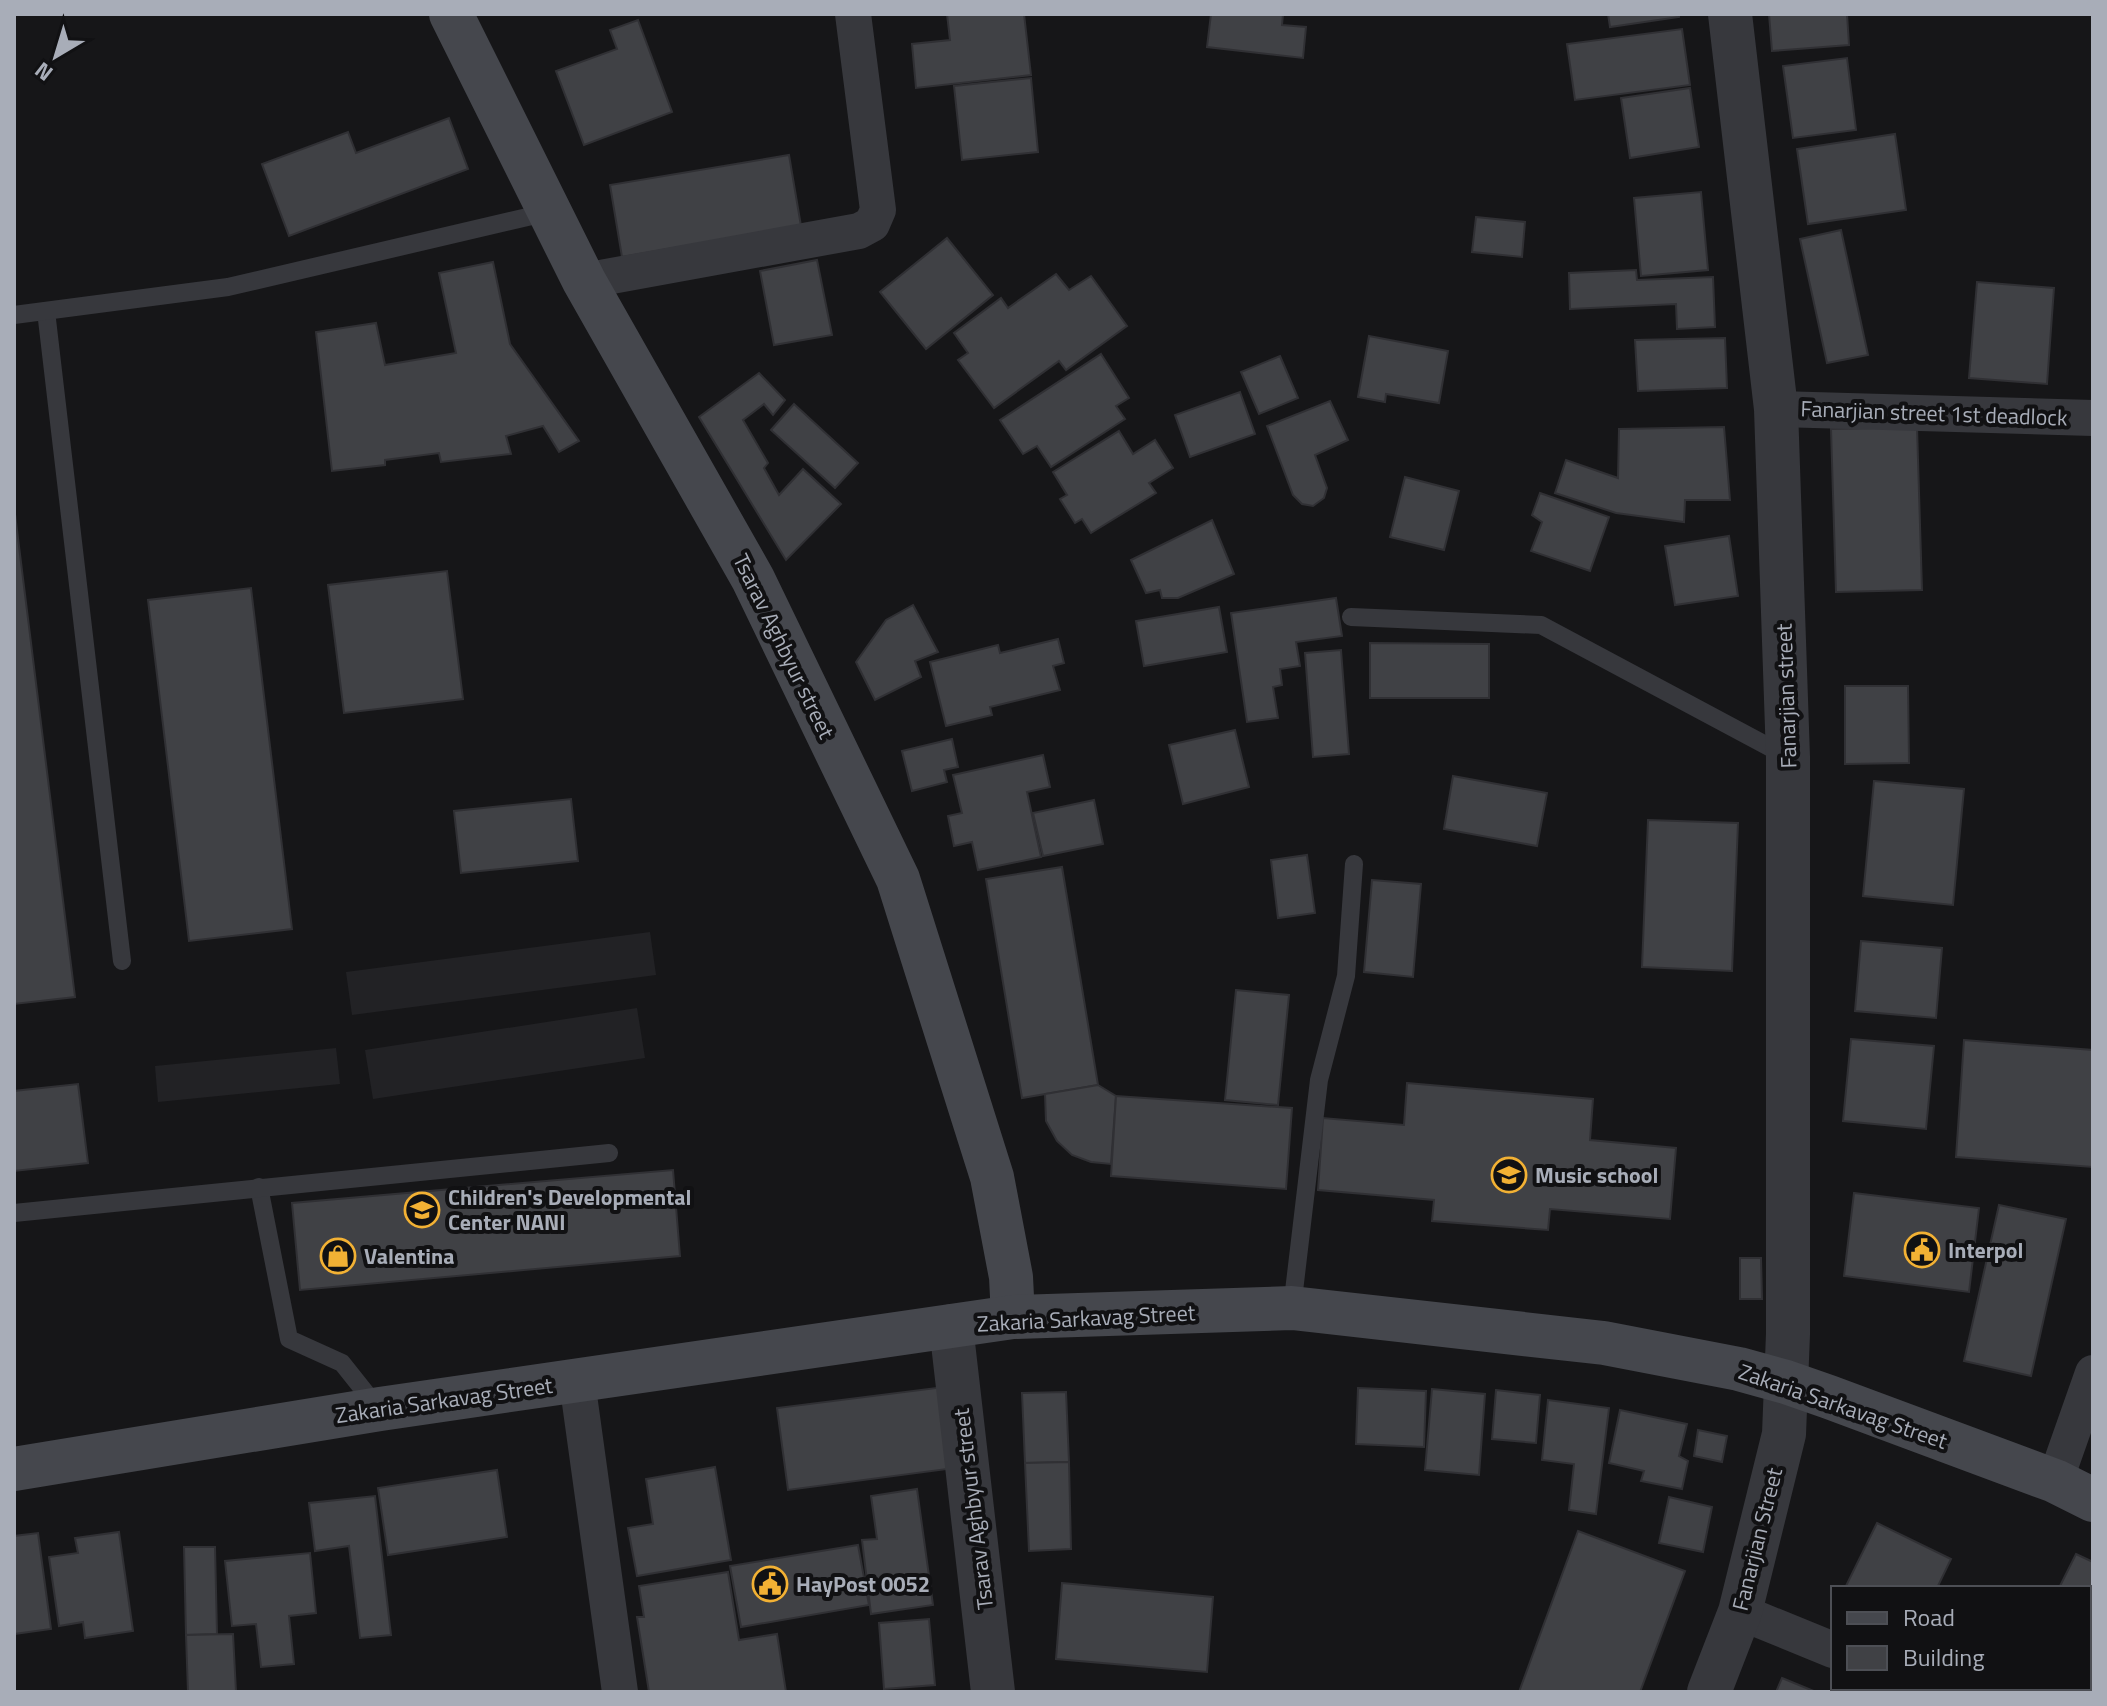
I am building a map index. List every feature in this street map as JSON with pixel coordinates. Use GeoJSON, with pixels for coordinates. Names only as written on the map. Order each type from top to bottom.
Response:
{"type":"FeatureCollection","features":[{"type":"Feature","properties":{"kind":"main road","name":"Tsarav Aghbyur street"},"geometry":{"type":"LineString","coordinates":[[451,14],[584,281],[753,579],[898,879],[992,1177],[1011,1277],[1013,1317]]}},
{"type":"Feature","properties":{"kind":"main road","name":"Zakaria Sarkavag Street"},"geometry":{"type":"LineString","coordinates":[[14,1469],[380,1409],[1013,1317],[1292,1308],[1604,1343],[1739,1369],[1786,1382],[2074,1490]]}},
{"type":"Feature","properties":{"kind":"street"},"geometry":{"type":"LineString","coordinates":[[584,281],[859,231],[872,224],[878,210],[853,14]]}},
{"type":"Feature","properties":{"kind":"street","name":"Fanarjian street"},"geometry":{"type":"LineString","coordinates":[[1730,14],[1776,409],[1788,757],[1786,1382]]}},
{"type":"Feature","properties":{"kind":"street","name":"Fanarjian street 1st deadlock"},"geometry":{"type":"LineString","coordinates":[[1776,409],[2093,418]]}},
{"type":"Feature","properties":{"kind":"street","name":"Tsarav Aghbyur street"},"geometry":{"type":"LineString","coordinates":[[951,1326],[993,1692]]}},
{"type":"Feature","properties":{"kind":"street"},"geometry":{"type":"LineString","coordinates":[[2074,1490],[2093,1373]]}},
{"type":"Feature","properties":{"kind":"street"},"geometry":{"type":"LineString","coordinates":[[577,1381],[620,1692]]}},
{"type":"Feature","properties":{"kind":"street","name":"Fanarjian Street"},"geometry":{"type":"LineString","coordinates":[[1709,1692],[1740,1612],[1784,1434],[1786,1382]]}},
{"type":"Feature","properties":{"kind":"street"},"geometry":{"type":"LineString","coordinates":[[1740,1612],[1831,1649]]}},
{"type":"Feature","properties":{"kind":"lane"},"geometry":{"type":"LineString","coordinates":[[14,315],[228,287],[549,212]]}},
{"type":"Feature","properties":{"kind":"lane"},"geometry":{"type":"LineString","coordinates":[[46,311],[122,961]]}},
{"type":"Feature","properties":{"kind":"lane"},"geometry":{"type":"LineString","coordinates":[[1351,617],[1541,625],[1788,757]]}},
{"type":"Feature","properties":{"kind":"lane"},"geometry":{"type":"LineString","coordinates":[[1292,1308],[1319,1080],[1346,976],[1354,864]]}},
{"type":"Feature","properties":{"kind":"lane"},"geometry":{"type":"LineString","coordinates":[[14,1213],[609,1153]]}},
{"type":"Feature","properties":{"kind":"lane"},"geometry":{"type":"LineString","coordinates":[[259,1187],[289,1339],[342,1363],[380,1409]]}},
{"type":"Feature","properties":{"kind":"shaded area"},"geometry":{"type":"Polygon","coordinates":[[[650,932],[656,975],[352,1015],[346,972],[650,932]]]}},
{"type":"Feature","properties":{"kind":"shaded area"},"geometry":{"type":"Polygon","coordinates":[[[637,1008],[645,1058],[373,1099],[365,1050],[637,1008]]]}},
{"type":"Feature","properties":{"kind":"shaded area"},"geometry":{"type":"Polygon","coordinates":[[[336,1048],[340,1084],[158,1102],[155,1066],[336,1048]]]}},
{"type":"Feature","properties":{"kind":"building"},"geometry":{"type":"Polygon","coordinates":[[[947,14],[1024,14],[1031,75],[916,88],[912,44],[950,40],[947,14]]]}},
{"type":"Feature","properties":{"kind":"building"},"geometry":{"type":"Polygon","coordinates":[[[1211,14],[1283,14],[1282,25],[1306,27],[1303,58],[1207,47],[1211,14]]]}},
{"type":"Feature","properties":{"kind":"building"},"geometry":{"type":"Polygon","coordinates":[[[1608,14],[1679,14],[1679,17],[1610,27],[1608,14]]]}},
{"type":"Feature","properties":{"kind":"building"},"geometry":{"type":"Polygon","coordinates":[[[1769,14],[1847,14],[1849,45],[1772,51],[1769,14]]]}},
{"type":"Feature","properties":{"kind":"building"},"geometry":{"type":"Polygon","coordinates":[[[638,20],[672,112],[584,145],[556,71],[617,49],[610,30],[638,20]]]}},
{"type":"Feature","properties":{"kind":"building"},"geometry":{"type":"Polygon","coordinates":[[[1682,29],[1690,85],[1575,100],[1567,44],[1682,29]]]}},
{"type":"Feature","properties":{"kind":"building"},"geometry":{"type":"Polygon","coordinates":[[[1847,58],[1856,130],[1793,138],[1783,66],[1847,58]]]}},
{"type":"Feature","properties":{"kind":"building"},"geometry":{"type":"Polygon","coordinates":[[[1031,78],[1038,152],[962,160],[954,86],[1031,78]]]}},
{"type":"Feature","properties":{"kind":"building"},"geometry":{"type":"Polygon","coordinates":[[[1690,88],[1699,147],[1630,158],[1621,98],[1690,88]]]}},
{"type":"Feature","properties":{"kind":"building"},"geometry":{"type":"Polygon","coordinates":[[[449,118],[468,169],[289,236],[262,164],[348,132],[356,153],[449,118]]]}},
{"type":"Feature","properties":{"kind":"building"},"geometry":{"type":"Polygon","coordinates":[[[1895,134],[1906,210],[1808,224],[1797,149],[1895,134]]]}},
{"type":"Feature","properties":{"kind":"building"},"geometry":{"type":"Polygon","coordinates":[[[789,155],[801,226],[622,257],[610,185],[789,155]]]}},
{"type":"Feature","properties":{"kind":"building"},"geometry":{"type":"Polygon","coordinates":[[[1701,192],[1708,270],[1641,276],[1634,198],[1701,192]]]}},
{"type":"Feature","properties":{"kind":"building"},"geometry":{"type":"Polygon","coordinates":[[[1476,217],[1525,222],[1522,257],[1472,252],[1476,217]]]}},
{"type":"Feature","properties":{"kind":"building"},"geometry":{"type":"Polygon","coordinates":[[[1841,230],[1868,355],[1827,363],[1800,239],[1841,230]]]}},
{"type":"Feature","properties":{"kind":"building"},"geometry":{"type":"Polygon","coordinates":[[[947,238],[993,295],[926,349],[880,292],[947,238]]]}},
{"type":"Feature","properties":{"kind":"building"},"geometry":{"type":"Polygon","coordinates":[[[817,260],[832,335],[774,345],[760,271],[817,260]]]}},
{"type":"Feature","properties":{"kind":"building"},"geometry":{"type":"Polygon","coordinates":[[[493,262],[510,344],[579,441],[559,452],[543,426],[506,436],[511,454],[441,462],[439,453],[385,460],[385,465],[332,471],[316,332],[376,323],[385,365],[456,353],[439,273],[493,262]]]}},
{"type":"Feature","properties":{"kind":"building"},"geometry":{"type":"Polygon","coordinates":[[[1636,270],[1637,280],[1713,277],[1715,327],[1677,329],[1676,304],[1570,309],[1569,273],[1636,270]]]}},
{"type":"Feature","properties":{"kind":"building"},"geometry":{"type":"Polygon","coordinates":[[[1056,274],[1069,290],[1091,276],[1127,326],[1066,370],[1059,361],[994,408],[958,360],[968,353],[954,333],[1001,298],[1008,308],[1056,274]]]}},
{"type":"Feature","properties":{"kind":"building"},"geometry":{"type":"Polygon","coordinates":[[[1977,282],[2054,288],[2047,384],[1969,378],[1977,282]]]}},
{"type":"Feature","properties":{"kind":"building"},"geometry":{"type":"Polygon","coordinates":[[[1369,336],[1448,351],[1439,403],[1386,394],[1385,402],[1358,397],[1369,336]]]}},
{"type":"Feature","properties":{"kind":"building"},"geometry":{"type":"Polygon","coordinates":[[[1725,338],[1727,388],[1638,391],[1635,340],[1725,338]]]}},
{"type":"Feature","properties":{"kind":"building"},"geometry":{"type":"Polygon","coordinates":[[[1101,354],[1129,398],[1116,406],[1125,419],[1051,467],[1037,446],[1023,454],[1000,420],[1101,354]]]}},
{"type":"Feature","properties":{"kind":"building"},"geometry":{"type":"Polygon","coordinates":[[[1280,356],[1298,398],[1259,414],[1241,372],[1280,356]]]}},
{"type":"Feature","properties":{"kind":"building"},"geometry":{"type":"Polygon","coordinates":[[[759,373],[785,400],[773,415],[764,404],[743,420],[768,463],[764,468],[779,495],[803,469],[841,504],[786,560],[699,417],[759,373]]]}},
{"type":"Feature","properties":{"kind":"building"},"geometry":{"type":"Polygon","coordinates":[[[1240,392],[1255,434],[1190,457],[1175,415],[1240,392]]]}},
{"type":"Feature","properties":{"kind":"building"},"geometry":{"type":"Polygon","coordinates":[[[1330,401],[1348,440],[1315,455],[1327,488],[1324,498],[1313,506],[1302,504],[1293,495],[1267,426],[1330,401]]]}},
{"type":"Feature","properties":{"kind":"building"},"geometry":{"type":"Polygon","coordinates":[[[794,404],[858,463],[835,488],[771,430],[794,404]]]}},
{"type":"Feature","properties":{"kind":"building"},"geometry":{"type":"Polygon","coordinates":[[[1724,427],[1730,500],[1685,500],[1684,522],[1616,513],[1555,493],[1566,460],[1618,478],[1619,429],[1724,427]]]}},
{"type":"Feature","properties":{"kind":"building"},"geometry":{"type":"Polygon","coordinates":[[[1917,427],[1922,590],[1836,592],[1831,429],[1917,427]]]}},
{"type":"Feature","properties":{"kind":"building"},"geometry":{"type":"Polygon","coordinates":[[[1119,431],[1133,454],[1155,440],[1173,468],[1149,483],[1156,493],[1091,533],[1082,519],[1075,523],[1060,499],[1067,495],[1053,472],[1119,431]]]}},
{"type":"Feature","properties":{"kind":"building"},"geometry":{"type":"Polygon","coordinates":[[[1405,477],[1459,491],[1444,550],[1390,537],[1405,477]]]}},
{"type":"Feature","properties":{"kind":"building"},"geometry":{"type":"Polygon","coordinates":[[[1540,493],[1609,517],[1590,571],[1531,551],[1542,522],[1532,515],[1540,493]]]}},
{"type":"Feature","properties":{"kind":"building"},"geometry":{"type":"Polygon","coordinates":[[[14,506],[75,997],[14,1004],[14,506]]]}},
{"type":"Feature","properties":{"kind":"building"},"geometry":{"type":"Polygon","coordinates":[[[1212,520],[1234,574],[1178,598],[1162,598],[1160,590],[1146,593],[1131,560],[1212,520]]]}},
{"type":"Feature","properties":{"kind":"building"},"geometry":{"type":"Polygon","coordinates":[[[1729,536],[1738,596],[1675,605],[1665,546],[1729,536]]]}},
{"type":"Feature","properties":{"kind":"building"},"geometry":{"type":"Polygon","coordinates":[[[447,571],[463,699],[344,713],[328,585],[447,571]]]}},
{"type":"Feature","properties":{"kind":"building"},"geometry":{"type":"Polygon","coordinates":[[[251,588],[292,929],[189,941],[148,600],[251,588]]]}},
{"type":"Feature","properties":{"kind":"building"},"geometry":{"type":"Polygon","coordinates":[[[1336,598],[1342,636],[1296,642],[1300,666],[1280,669],[1282,685],[1273,687],[1278,718],[1247,722],[1231,613],[1336,598]]]}},
{"type":"Feature","properties":{"kind":"building"},"geometry":{"type":"Polygon","coordinates":[[[913,605],[938,652],[915,661],[921,677],[875,700],[856,662],[886,620],[913,605]]]}},
{"type":"Feature","properties":{"kind":"building"},"geometry":{"type":"Polygon","coordinates":[[[1219,607],[1227,652],[1144,666],[1136,621],[1219,607]]]}},
{"type":"Feature","properties":{"kind":"building"},"geometry":{"type":"Polygon","coordinates":[[[1058,639],[1064,663],[1053,666],[1060,690],[990,707],[992,715],[946,726],[930,662],[998,645],[1000,653],[1058,639]]]}},
{"type":"Feature","properties":{"kind":"building"},"geometry":{"type":"Polygon","coordinates":[[[1370,643],[1489,644],[1489,698],[1370,698],[1370,643]]]}},
{"type":"Feature","properties":{"kind":"building"},"geometry":{"type":"Polygon","coordinates":[[[1341,650],[1349,754],[1313,757],[1305,653],[1341,650]]]}},
{"type":"Feature","properties":{"kind":"building"},"geometry":{"type":"Polygon","coordinates":[[[1845,686],[1908,686],[1909,763],[1845,764],[1845,686]]]}},
{"type":"Feature","properties":{"kind":"building"},"geometry":{"type":"Polygon","coordinates":[[[1235,730],[1249,787],[1183,804],[1169,745],[1235,730]]]}},
{"type":"Feature","properties":{"kind":"building"},"geometry":{"type":"Polygon","coordinates":[[[952,739],[958,767],[944,770],[947,782],[912,791],[902,751],[952,739]]]}},
{"type":"Feature","properties":{"kind":"building"},"geometry":{"type":"Polygon","coordinates":[[[1043,755],[1050,787],[1027,792],[1041,857],[978,870],[972,842],[954,846],[948,816],[962,813],[953,775],[1043,755]]]}},
{"type":"Feature","properties":{"kind":"building"},"geometry":{"type":"Polygon","coordinates":[[[1453,776],[1547,793],[1537,846],[1444,829],[1453,776]]]}},
{"type":"Feature","properties":{"kind":"building"},"geometry":{"type":"Polygon","coordinates":[[[1874,781],[1964,789],[1953,905],[1863,896],[1874,781]]]}},
{"type":"Feature","properties":{"kind":"building"},"geometry":{"type":"Polygon","coordinates":[[[571,799],[578,861],[461,873],[454,811],[571,799]]]}},
{"type":"Feature","properties":{"kind":"building"},"geometry":{"type":"Polygon","coordinates":[[[1094,800],[1103,844],[1043,856],[1033,813],[1094,800]]]}},
{"type":"Feature","properties":{"kind":"building"},"geometry":{"type":"Polygon","coordinates":[[[1648,820],[1738,823],[1732,971],[1642,967],[1648,820]]]}},
{"type":"Feature","properties":{"kind":"building"},"geometry":{"type":"Polygon","coordinates":[[[1307,855],[1315,913],[1278,918],[1271,860],[1307,855]]]}},
{"type":"Feature","properties":{"kind":"building"},"geometry":{"type":"Polygon","coordinates":[[[1062,867],[1098,1085],[1022,1098],[986,879],[1062,867]]]}},
{"type":"Feature","properties":{"kind":"building"},"geometry":{"type":"Polygon","coordinates":[[[1372,880],[1421,884],[1413,977],[1364,972],[1372,880]]]}},
{"type":"Feature","properties":{"kind":"building"},"geometry":{"type":"Polygon","coordinates":[[[1861,941],[1942,948],[1936,1018],[1855,1011],[1861,941]]]}},
{"type":"Feature","properties":{"kind":"building"},"geometry":{"type":"Polygon","coordinates":[[[1236,990],[1289,995],[1278,1105],[1225,1100],[1236,990]]]}},
{"type":"Feature","properties":{"kind":"building"},"geometry":{"type":"Polygon","coordinates":[[[1851,1039],[1934,1046],[1926,1129],[1843,1121],[1851,1039]]]}},
{"type":"Feature","properties":{"kind":"building"},"geometry":{"type":"Polygon","coordinates":[[[1964,1040],[2093,1050],[2093,1167],[1956,1157],[1964,1040]]]}},
{"type":"Feature","properties":{"kind":"building"},"geometry":{"type":"Polygon","coordinates":[[[1407,1083],[1593,1099],[1590,1140],[1676,1148],[1670,1219],[1550,1209],[1548,1230],[1432,1221],[1434,1200],[1318,1190],[1323,1118],[1404,1125],[1407,1083]]]}},
{"type":"Feature","properties":{"kind":"building"},"geometry":{"type":"Polygon","coordinates":[[[78,1084],[88,1163],[14,1171],[14,1091],[78,1084]]]}},
{"type":"Feature","properties":{"kind":"building"},"geometry":{"type":"Polygon","coordinates":[[[1098,1085],[1116,1096],[1111,1164],[1091,1162],[1072,1155],[1057,1141],[1046,1121],[1045,1094],[1098,1085]]]}},
{"type":"Feature","properties":{"kind":"building"},"geometry":{"type":"Polygon","coordinates":[[[1116,1096],[1292,1108],[1286,1189],[1111,1176],[1116,1096]]]}},
{"type":"Feature","properties":{"kind":"building"},"geometry":{"type":"Polygon","coordinates":[[[673,1170],[680,1256],[300,1290],[292,1203],[673,1170]]]}},
{"type":"Feature","properties":{"kind":"building"},"geometry":{"type":"Polygon","coordinates":[[[1854,1193],[1979,1208],[1969,1292],[1844,1276],[1854,1193]]]}},
{"type":"Feature","properties":{"kind":"building"},"geometry":{"type":"Polygon","coordinates":[[[1999,1205],[2066,1219],[2031,1376],[1964,1361],[1999,1205]]]}},
{"type":"Feature","properties":{"kind":"building"},"geometry":{"type":"Polygon","coordinates":[[[1740,1258],[1761,1258],[1762,1299],[1740,1299],[1740,1258]]]}},
{"type":"Feature","properties":{"kind":"building"},"geometry":{"type":"Polygon","coordinates":[[[944,1387],[955,1468],[788,1490],[777,1408],[944,1387]]]}},
{"type":"Feature","properties":{"kind":"building"},"geometry":{"type":"Polygon","coordinates":[[[1358,1388],[1426,1391],[1424,1447],[1356,1444],[1358,1388]]]}},
{"type":"Feature","properties":{"kind":"building"},"geometry":{"type":"Polygon","coordinates":[[[1432,1389],[1485,1394],[1479,1475],[1425,1470],[1432,1389]]]}},
{"type":"Feature","properties":{"kind":"building"},"geometry":{"type":"Polygon","coordinates":[[[1496,1390],[1540,1395],[1536,1443],[1492,1439],[1496,1390]]]}},
{"type":"Feature","properties":{"kind":"building"},"geometry":{"type":"Polygon","coordinates":[[[1066,1392],[1069,1462],[1025,1463],[1022,1393],[1066,1392]]]}},
{"type":"Feature","properties":{"kind":"building"},"geometry":{"type":"Polygon","coordinates":[[[1548,1400],[1609,1408],[1596,1514],[1569,1510],[1574,1464],[1542,1460],[1548,1400]]]}},
{"type":"Feature","properties":{"kind":"building"},"geometry":{"type":"Polygon","coordinates":[[[1620,1410],[1687,1424],[1679,1456],[1688,1461],[1682,1489],[1641,1481],[1644,1471],[1609,1463],[1620,1410]]]}},
{"type":"Feature","properties":{"kind":"building"},"geometry":{"type":"Polygon","coordinates":[[[1698,1430],[1727,1436],[1722,1462],[1694,1456],[1698,1430]]]}},
{"type":"Feature","properties":{"kind":"building"},"geometry":{"type":"Polygon","coordinates":[[[1069,1462],[1071,1549],[1029,1551],[1025,1463],[1069,1462]]]}},
{"type":"Feature","properties":{"kind":"building"},"geometry":{"type":"Polygon","coordinates":[[[715,1467],[731,1560],[637,1576],[628,1528],[653,1524],[646,1479],[715,1467]]]}},
{"type":"Feature","properties":{"kind":"building"},"geometry":{"type":"Polygon","coordinates":[[[497,1470],[507,1537],[388,1555],[378,1488],[497,1470]]]}},
{"type":"Feature","properties":{"kind":"building"},"geometry":{"type":"Polygon","coordinates":[[[917,1489],[933,1605],[871,1614],[862,1540],[877,1539],[871,1496],[917,1489]]]}},
{"type":"Feature","properties":{"kind":"building"},"geometry":{"type":"Polygon","coordinates":[[[375,1496],[391,1635],[360,1638],[349,1546],[315,1551],[309,1503],[375,1496]]]}},
{"type":"Feature","properties":{"kind":"building"},"geometry":{"type":"Polygon","coordinates":[[[1669,1497],[1712,1507],[1703,1552],[1659,1543],[1669,1497]]]}},
{"type":"Feature","properties":{"kind":"building"},"geometry":{"type":"Polygon","coordinates":[[[1877,1523],[1951,1559],[1938,1586],[1846,1586],[1877,1523]]]}},
{"type":"Feature","properties":{"kind":"building"},"geometry":{"type":"Polygon","coordinates":[[[1578,1531],[1685,1571],[1640,1692],[1519,1692],[1578,1531]]]}},
{"type":"Feature","properties":{"kind":"building"},"geometry":{"type":"Polygon","coordinates":[[[119,1532],[133,1631],[85,1638],[83,1622],[59,1626],[49,1557],[78,1553],[75,1538],[119,1532]]]}},
{"type":"Feature","properties":{"kind":"building"},"geometry":{"type":"Polygon","coordinates":[[[38,1533],[51,1629],[14,1634],[14,1536],[38,1533]]]}},
{"type":"Feature","properties":{"kind":"building"},"geometry":{"type":"Polygon","coordinates":[[[858,1545],[869,1605],[741,1627],[730,1566],[858,1545]]]}},
{"type":"Feature","properties":{"kind":"building"},"geometry":{"type":"Polygon","coordinates":[[[184,1547],[215,1547],[217,1634],[186,1635],[184,1547]]]}},
{"type":"Feature","properties":{"kind":"building"},"geometry":{"type":"Polygon","coordinates":[[[310,1553],[316,1613],[289,1616],[294,1664],[261,1667],[256,1624],[232,1626],[225,1561],[310,1553]]]}},
{"type":"Feature","properties":{"kind":"building"},"geometry":{"type":"Polygon","coordinates":[[[2076,1554],[2093,1562],[2091,1613],[2091,1586],[2060,1586],[2076,1554]]]}},
{"type":"Feature","properties":{"kind":"building"},"geometry":{"type":"Polygon","coordinates":[[[728,1572],[739,1640],[777,1634],[786,1692],[649,1692],[637,1617],[644,1617],[639,1586],[728,1572]]]}},
{"type":"Feature","properties":{"kind":"building"},"geometry":{"type":"Polygon","coordinates":[[[1062,1583],[1213,1597],[1207,1672],[1056,1659],[1062,1583]]]}},
{"type":"Feature","properties":{"kind":"building"},"geometry":{"type":"Polygon","coordinates":[[[929,1619],[935,1685],[884,1689],[879,1623],[929,1619]]]}},
{"type":"Feature","properties":{"kind":"building"},"geometry":{"type":"Polygon","coordinates":[[[233,1634],[236,1692],[188,1692],[186,1635],[233,1634]]]}},
{"type":"Feature","properties":{"kind":"building"},"geometry":{"type":"Polygon","coordinates":[[[1782,1678],[1816,1692],[1776,1692],[1782,1678]]]}},
{"type":"Feature","properties":{"kind":"place","name":"Music school"},"geometry":{"type":"Point","coordinates":[1509,1175]}},
{"type":"Feature","properties":{"kind":"place","name":"Children's Developmental Center NANI"},"geometry":{"type":"Point","coordinates":[422,1210]}},
{"type":"Feature","properties":{"kind":"place","name":"Interpol"},"geometry":{"type":"Point","coordinates":[1922,1250]}},
{"type":"Feature","properties":{"kind":"place","name":"Valentina"},"geometry":{"type":"Point","coordinates":[338,1256]}},
{"type":"Feature","properties":{"kind":"place","name":"HayPost 0052"},"geometry":{"type":"Point","coordinates":[770,1584]}}]}
